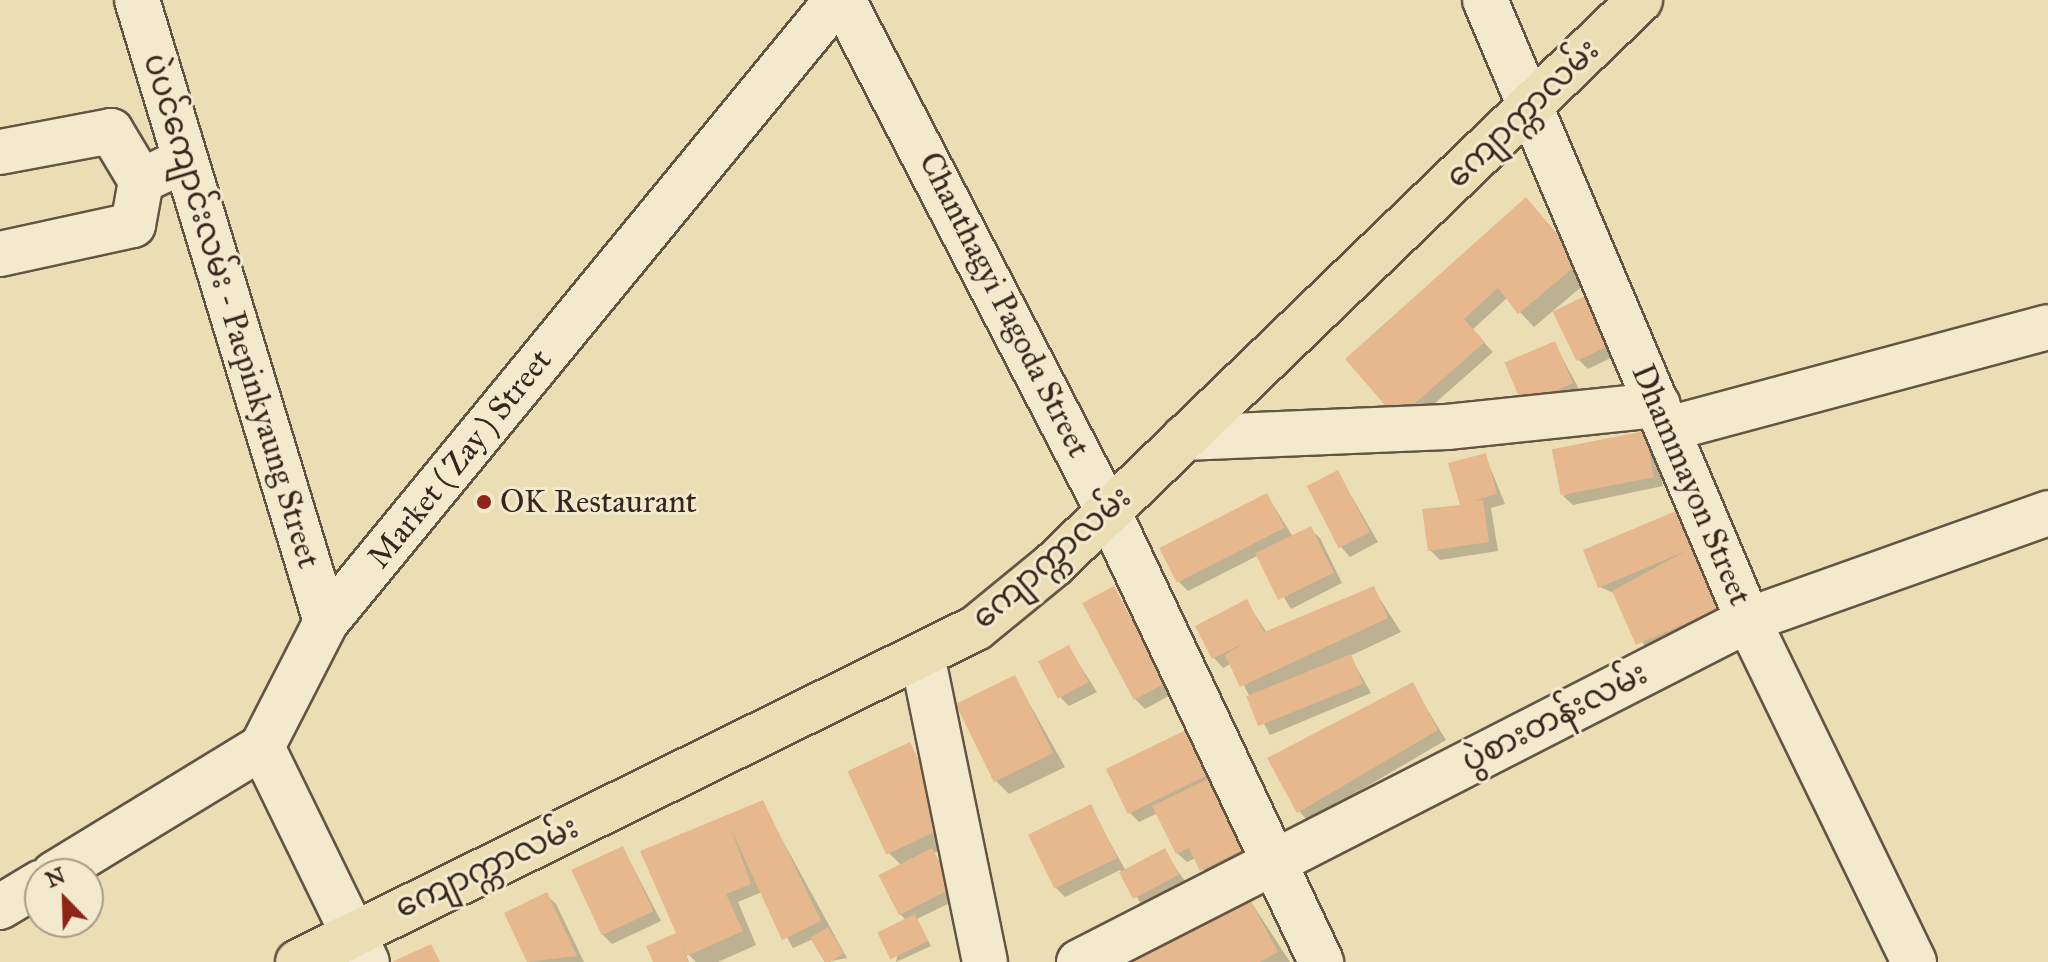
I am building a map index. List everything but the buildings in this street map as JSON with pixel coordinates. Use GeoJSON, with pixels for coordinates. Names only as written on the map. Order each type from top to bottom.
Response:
{"type":"FeatureCollection","features":[{"type":"Feature","properties":{"kind":"main road","name":"ကျောက္ကာလမ်း"},"geometry":{"type":"LineString","coordinates":[[298,962],[360,946],[923,660],[976,628],[1108,511],[1640,0]]}},
{"type":"Feature","properties":{"kind":"street","name":"ပဲပင်ကျောင်းလမ်း - Paepinkyaung Street"},"geometry":{"type":"LineString","coordinates":[[137,0],[326,622]]}},
{"type":"Feature","properties":{"kind":"street","name":"Market ( Zay ) Street"},"geometry":{"type":"LineString","coordinates":[[262,747],[326,622],[837,0]]}},
{"type":"Feature","properties":{"kind":"street","name":"Chanthagyi Pagoda Street"},"geometry":{"type":"LineString","coordinates":[[843,0],[1108,511],[1321,962]]}},
{"type":"Feature","properties":{"kind":"street","name":"Dhammayon Street"},"geometry":{"type":"LineString","coordinates":[[1485,0],[1533,105],[1748,620],[1914,962]]}},
{"type":"Feature","properties":{"kind":"street"},"geometry":{"type":"LineString","coordinates":[[0,152],[111,131],[141,181],[133,225],[0,254]]}},
{"type":"Feature","properties":{"kind":"street"},"geometry":{"type":"LineString","coordinates":[[141,181],[185,160]]}},
{"type":"Feature","properties":{"kind":"street"},"geometry":{"type":"LineString","coordinates":[[1184,438],[1663,417],[2048,327]]}},
{"type":"Feature","properties":{"kind":"street","name":"ပွဲစားတန်းလမ်း"},"geometry":{"type":"LineString","coordinates":[[1079,962],[1748,620],[2048,513]]}},
{"type":"Feature","properties":{"kind":"street"},"geometry":{"type":"LineString","coordinates":[[923,660],[985,962]]}},
{"type":"Feature","properties":{"kind":"street"},"geometry":{"type":"LineString","coordinates":[[80,858],[262,747],[360,946]]}},
{"type":"Feature","properties":{"kind":"street"},"geometry":{"type":"LineString","coordinates":[[0,907],[24,893]]}},
{"type":"Feature","properties":{"kind":"place","name":"OK Restaurant"},"geometry":{"type":"Point","coordinates":[484,502]}}]}
